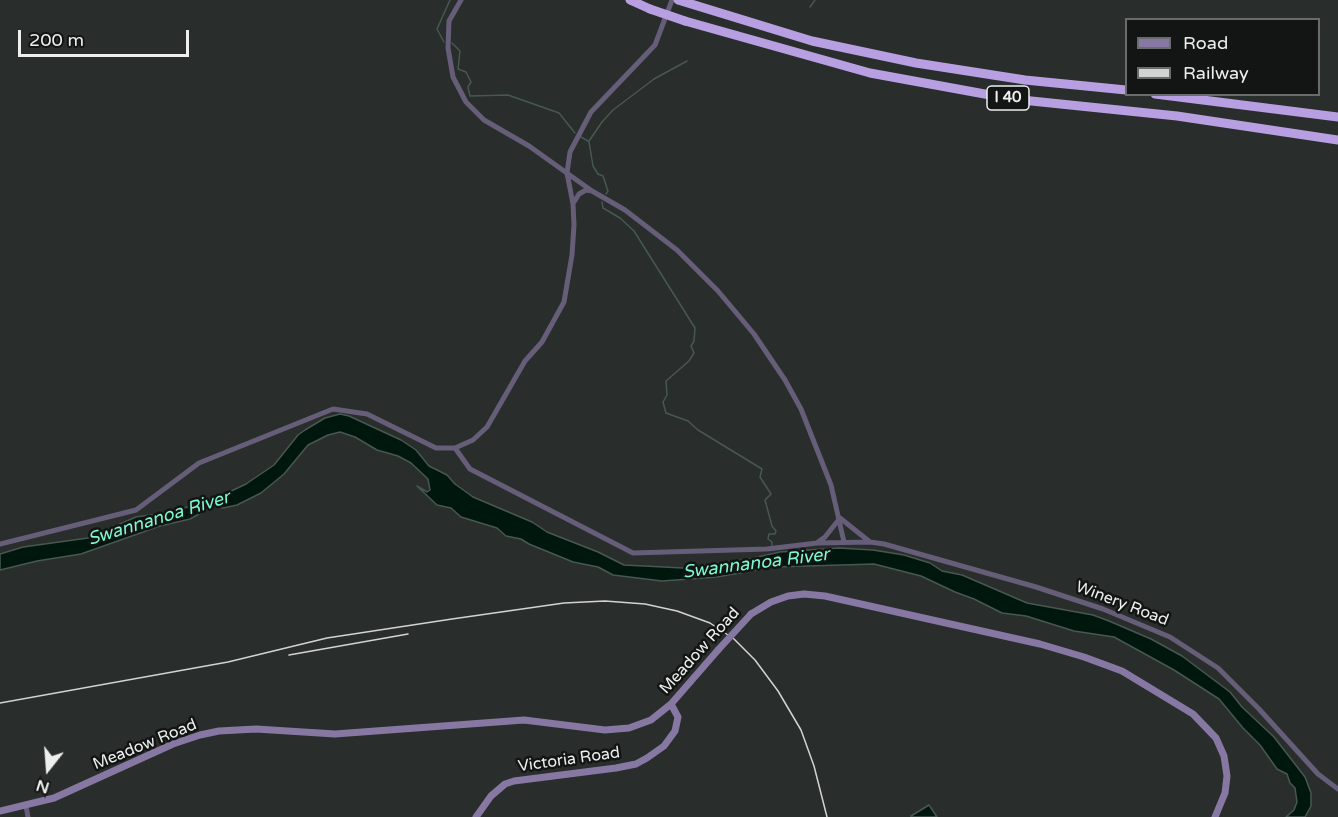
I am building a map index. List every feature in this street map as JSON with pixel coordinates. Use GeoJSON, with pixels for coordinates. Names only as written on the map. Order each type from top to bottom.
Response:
{"type":"FeatureCollection","features":[{"type":"Feature","properties":{"kind":"highway","name":"I 40"},"geometry":{"type":"LineString","coordinates":[[630,0],[685,21],[870,73],[1012,99],[1177,116],[1338,140]]}},
{"type":"Feature","properties":{"kind":"highway","name":"I 40"},"geometry":{"type":"LineString","coordinates":[[678,0],[812,41],[916,63],[1025,80],[1125,90]]}},
{"type":"Feature","properties":{"kind":"highway"},"geometry":{"type":"LineString","coordinates":[[1172,96],[1338,117]]}},
{"type":"Feature","properties":{"kind":"main road","name":"Meadow Road"},"geometry":{"type":"LineString","coordinates":[[0,811],[26,806],[66,793],[173,744],[219,731],[256,729],[335,735],[524,720],[614,730],[629,728],[646,722],[671,704],[751,614],[783,598],[804,594],[825,596],[1071,652],[1113,667],[1147,685],[1193,714],[1213,734],[1224,756],[1227,776],[1224,798],[1215,817]]}},
{"type":"Feature","properties":{"kind":"main road","name":"Victoria Road"},"geometry":{"type":"LineString","coordinates":[[476,817],[491,796],[510,782],[626,766],[648,758],[664,746],[675,731],[678,717],[671,704]]}},
{"type":"Feature","properties":{"kind":"street"},"geometry":{"type":"LineString","coordinates":[[461,0],[449,21],[448,48],[453,77],[466,102],[484,120],[529,146],[592,191],[626,210],[677,250],[718,291],[754,334],[785,380],[801,409],[831,485],[844,542]]}},
{"type":"Feature","properties":{"kind":"street"},"geometry":{"type":"LineString","coordinates":[[0,544],[136,510],[199,463],[333,409],[367,414],[436,448],[455,448],[473,440],[487,427],[525,360],[542,342],[564,302],[569,279],[574,225],[573,204],[567,173],[570,152],[591,112],[655,45],[672,0]]}},
{"type":"Feature","properties":{"kind":"street"},"geometry":{"type":"LineString","coordinates":[[573,204],[579,194],[586,190],[592,191]]}},
{"type":"Feature","properties":{"kind":"street","name":"Winery Road"},"geometry":{"type":"LineString","coordinates":[[455,448],[470,469],[633,553],[766,549],[817,543],[870,542],[1036,587],[1103,609],[1170,638],[1218,668],[1318,774],[1338,789]]}},
{"type":"Feature","properties":{"kind":"street"},"geometry":{"type":"LineString","coordinates":[[840,518],[870,542]]}},
{"type":"Feature","properties":{"kind":"street"},"geometry":{"type":"LineString","coordinates":[[817,543],[825,537],[840,518]]}},
{"type":"Feature","properties":{"kind":"street"},"geometry":{"type":"LineString","coordinates":[[26,806],[28,817]]}},
{"type":"Feature","properties":{"kind":"water","name":"Swannanoa River"},"geometry":{"type":"Polygon","coordinates":[[[340,414],[401,440],[416,450],[429,466],[447,475],[473,497],[624,565],[683,568],[749,559],[780,552],[839,548],[873,550],[904,555],[930,563],[942,571],[962,575],[1027,603],[1093,615],[1109,621],[1151,639],[1182,656],[1230,692],[1242,707],[1274,737],[1305,777],[1311,793],[1311,806],[1305,817],[1286,817],[1294,810],[1297,802],[1295,788],[1290,783],[1287,774],[1277,769],[1260,745],[1219,699],[1174,670],[1114,637],[1074,631],[1026,616],[1002,613],[921,576],[874,564],[774,567],[717,577],[662,581],[613,575],[598,567],[573,562],[521,539],[506,536],[497,528],[461,517],[451,508],[437,505],[417,486],[427,492],[430,490],[428,479],[411,463],[340,432],[308,445],[284,474],[261,493],[237,505],[223,508],[213,506],[190,519],[160,526],[81,554],[0,570],[0,554],[23,547],[88,538],[136,517],[173,512],[225,494],[246,484],[274,465],[298,435],[305,430],[325,418],[340,414]]]}},
{"type":"Feature","properties":{"kind":"water"},"geometry":{"type":"Polygon","coordinates":[[[929,805],[937,817],[911,817],[911,816],[929,805]]]}},
{"type":"Feature","properties":{"kind":"waterway"},"geometry":{"type":"LineString","coordinates":[[444,42],[437,29],[450,0]]}},
{"type":"Feature","properties":{"kind":"waterway"},"geometry":{"type":"LineString","coordinates":[[810,7],[815,0]]}},
{"type":"Feature","properties":{"kind":"waterway"},"geometry":{"type":"LineString","coordinates":[[452,43],[460,51],[458,69],[466,72],[471,82],[468,87],[470,96],[508,95],[559,113],[575,133]]}},
{"type":"Feature","properties":{"kind":"waterway"},"geometry":{"type":"LineString","coordinates":[[589,141],[613,110],[654,79],[687,61]]}},
{"type":"Feature","properties":{"kind":"waterway"},"geometry":{"type":"LineString","coordinates":[[581,137],[588,141]]}},
{"type":"Feature","properties":{"kind":"waterway"},"geometry":{"type":"LineString","coordinates":[[589,142],[593,166],[598,174],[603,176],[608,191],[606,194]]}},
{"type":"Feature","properties":{"kind":"waterway","name":"Swannanoa River"},"geometry":{"type":"LineString","coordinates":[[602,202],[603,208],[620,218],[634,231],[695,328],[694,341],[691,346],[694,353],[689,361],[666,381],[667,395],[663,402],[666,413],[688,421],[698,430],[762,469],[760,477],[771,494],[765,500],[772,526],[776,531],[775,534],[769,534],[768,539],[772,542],[772,546]]}},
{"type":"Feature","properties":{"kind":"railway"},"geometry":{"type":"LineString","coordinates":[[0,703],[228,662],[327,638],[564,603],[605,601],[645,604],[677,611],[710,623],[734,639],[755,660],[778,691],[801,730],[814,766],[827,817]]}},
{"type":"Feature","properties":{"kind":"railway"},"geometry":{"type":"LineString","coordinates":[[289,655],[408,634]]}}]}
